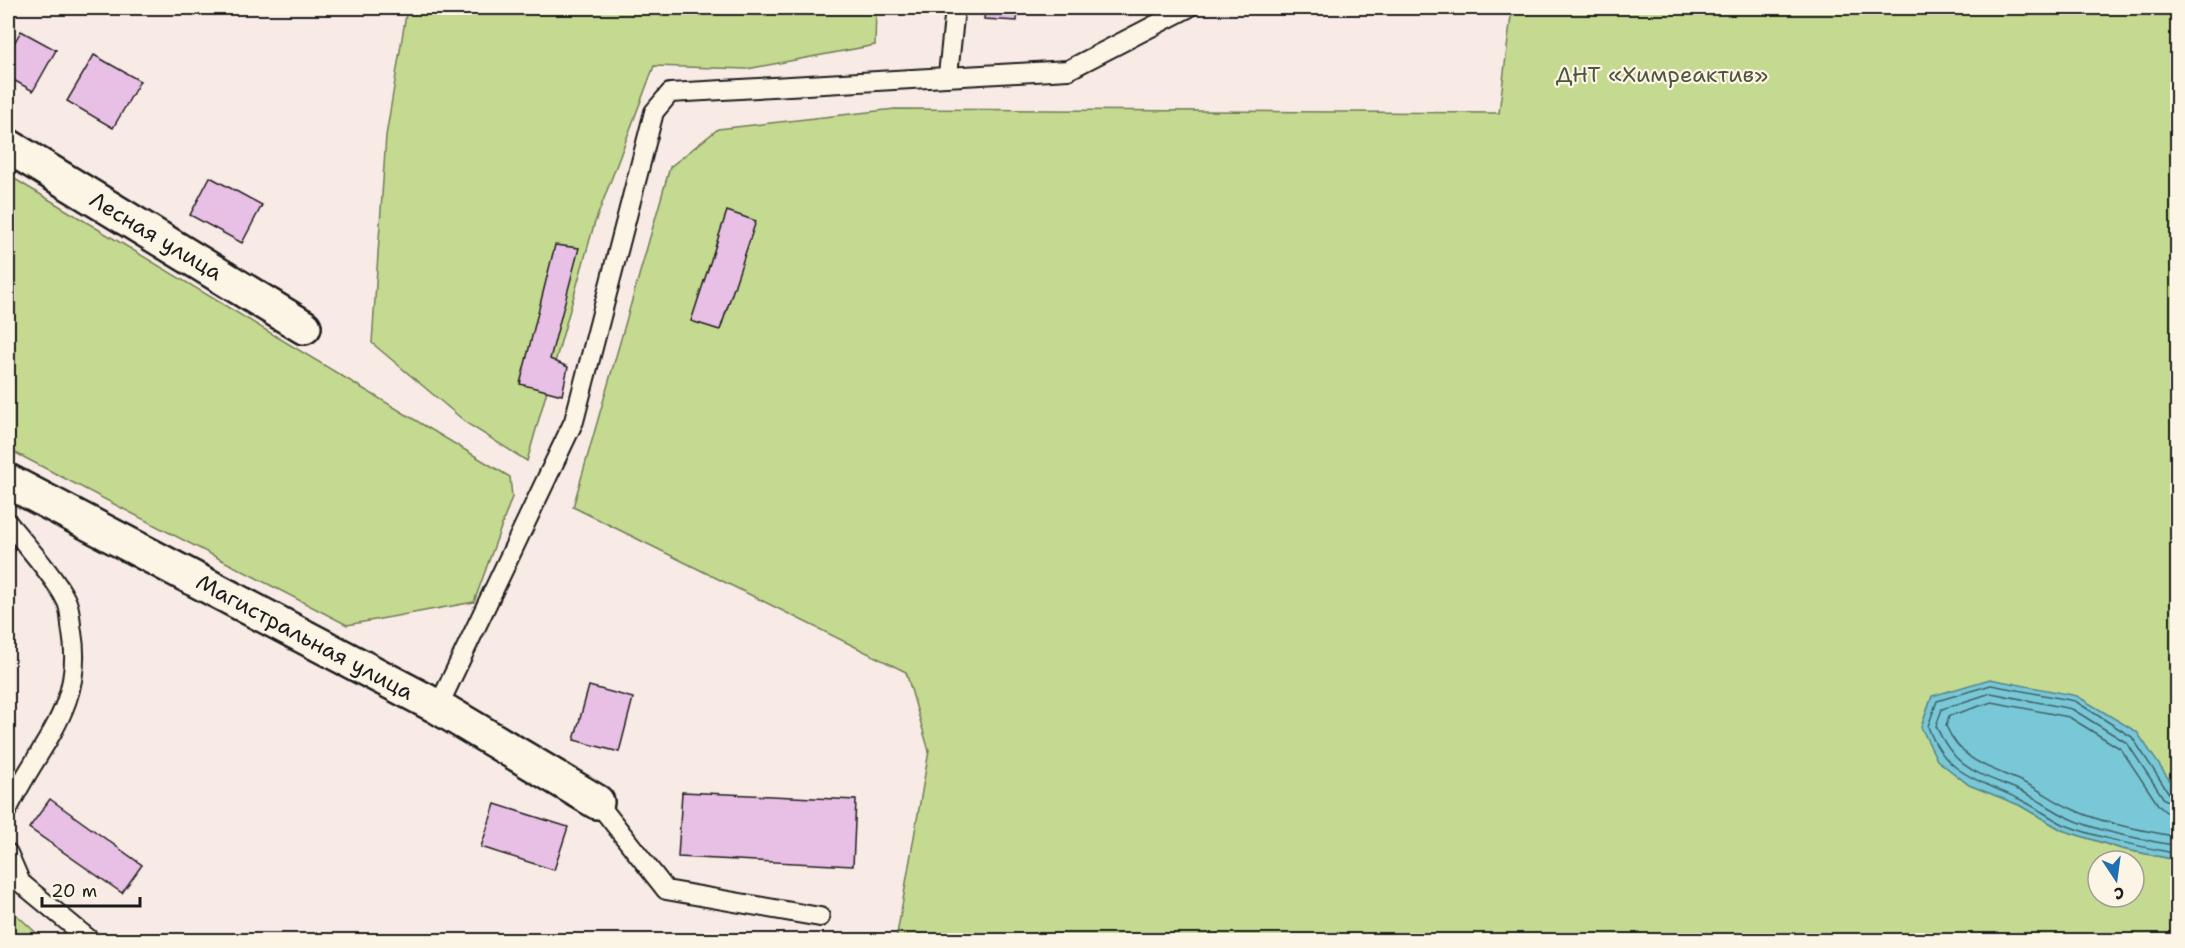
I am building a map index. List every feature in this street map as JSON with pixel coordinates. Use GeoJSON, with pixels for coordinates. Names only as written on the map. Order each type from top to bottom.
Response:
{"type":"FeatureCollection","features":[{"type":"Feature","properties":{"kind":"street","name":"Лесная улица"},"geometry":{"type":"LineString","coordinates":[[8,146],[304,327]]}},
{"type":"Feature","properties":{"kind":"street","name":"Магистральная улица"},"geometry":{"type":"LineString","coordinates":[[8,481],[438,706],[597,802]]}},
{"type":"Feature","properties":{"kind":"lane"},"geometry":{"type":"LineString","coordinates":[[948,75],[955,8]]}},
{"type":"Feature","properties":{"kind":"lane"},"geometry":{"type":"LineString","coordinates":[[438,706],[574,421],[654,112],[670,93],[948,75],[1068,70],[1188,8]]}},
{"type":"Feature","properties":{"kind":"lane"},"geometry":{"type":"LineString","coordinates":[[8,523],[67,601],[75,651],[72,691],[53,732],[23,776],[8,809]]}},
{"type":"Feature","properties":{"kind":"lane"},"geometry":{"type":"LineString","coordinates":[[597,802],[666,890],[820,917]]}},
{"type":"Feature","properties":{"kind":"lane"},"geometry":{"type":"LineString","coordinates":[[8,853],[21,883],[90,940]]}},
{"type":"Feature","properties":{"kind":"green space"},"geometry":{"type":"Polygon","coordinates":[[[407,8],[876,8],[875,45],[747,69],[654,66],[594,225],[527,461],[468,424],[372,343],[386,136],[407,8]]]}},
{"type":"Feature","properties":{"kind":"green space","name":"ДНТ «Химреактив»"},"geometry":{"type":"Polygon","coordinates":[[[1512,8],[2177,8],[2177,799],[2172,784],[2019,805],[2062,830],[2122,849],[2086,849],[2086,909],[2146,909],[2146,854],[2177,860],[2177,940],[896,940],[929,751],[906,672],[573,507],[670,167],[718,129],[895,109],[1499,113],[1512,8]]]}},
{"type":"Feature","properties":{"kind":"green space"},"geometry":{"type":"Polygon","coordinates":[[[8,175],[510,477],[512,497],[474,602],[347,625],[8,449],[8,175]]]}},
{"type":"Feature","properties":{"kind":"green space"},"geometry":{"type":"Polygon","coordinates":[[[8,907],[44,940],[8,940],[8,907]]]}},
{"type":"Feature","properties":{"kind":"water"},"geometry":{"type":"Polygon","coordinates":[[[1990,679],[2077,696],[2137,732],[2172,784],[2177,799],[2177,860],[2146,854],[2146,849],[2122,849],[2062,830],[2019,805],[1969,785],[1937,760],[1921,727],[1932,696],[1990,679]]]}},
{"type":"Feature","properties":{"kind":"building"},"geometry":{"type":"Polygon","coordinates":[[[985,8],[1018,8],[1017,21],[984,19],[985,8]]]}},
{"type":"Feature","properties":{"kind":"building"},"geometry":{"type":"Polygon","coordinates":[[[21,31],[56,50],[33,91],[8,77],[8,54],[21,31]]]}},
{"type":"Feature","properties":{"kind":"building"},"geometry":{"type":"Polygon","coordinates":[[[94,55],[140,81],[113,128],[67,101],[94,55]]]}},
{"type":"Feature","properties":{"kind":"building"},"geometry":{"type":"Polygon","coordinates":[[[210,177],[262,205],[242,243],[190,215],[210,177]]]}},
{"type":"Feature","properties":{"kind":"building"},"geometry":{"type":"Polygon","coordinates":[[[727,211],[756,221],[720,330],[691,321],[727,211]]]}},
{"type":"Feature","properties":{"kind":"building"},"geometry":{"type":"Polygon","coordinates":[[[555,245],[579,248],[550,359],[568,367],[562,395],[520,384],[555,245]]]}},
{"type":"Feature","properties":{"kind":"building"},"geometry":{"type":"Polygon","coordinates":[[[589,686],[633,698],[619,752],[574,740],[589,686]]]}},
{"type":"Feature","properties":{"kind":"building"},"geometry":{"type":"Polygon","coordinates":[[[682,792],[856,800],[853,866],[678,857],[682,792]]]}},
{"type":"Feature","properties":{"kind":"building"},"geometry":{"type":"Polygon","coordinates":[[[50,799],[142,865],[122,893],[29,828],[50,799]]]}},
{"type":"Feature","properties":{"kind":"building"},"geometry":{"type":"Polygon","coordinates":[[[495,804],[568,827],[554,870],[481,847],[495,804]]]}}]}
